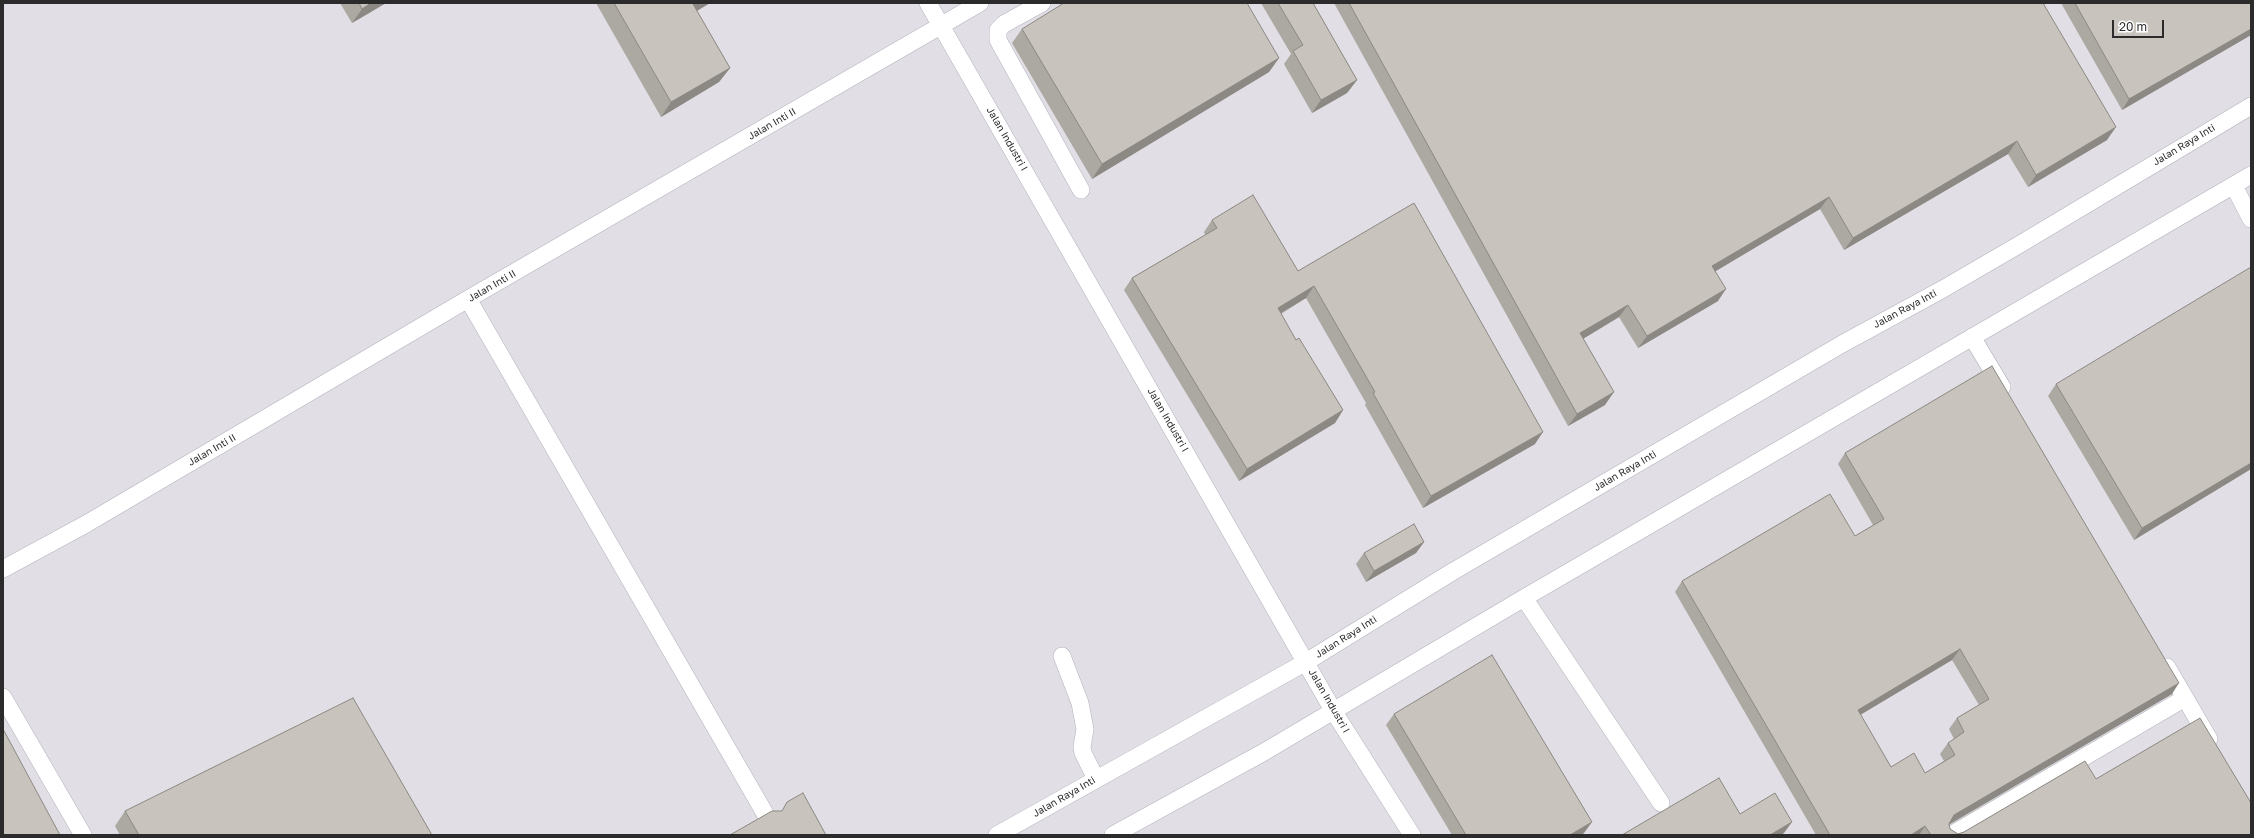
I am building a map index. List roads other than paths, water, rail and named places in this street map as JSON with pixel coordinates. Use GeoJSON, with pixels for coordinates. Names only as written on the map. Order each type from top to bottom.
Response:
{"type":"FeatureCollection","features":[{"type":"Feature","properties":{"kind":"street","name":"Jalan Industri I"},"geometry":{"type":"LineString","coordinates":[[928,3],[1334,712],[1412,835]]}},
{"type":"Feature","properties":{"kind":"street","name":"Jalan Inti II"},"geometry":{"type":"LineString","coordinates":[[3,568],[86,524],[980,3]]}},
{"type":"Feature","properties":{"kind":"street"},"geometry":{"type":"LineString","coordinates":[[1042,3],[1004,24],[998,30],[998,40],[1081,190]]}},
{"type":"Feature","properties":{"kind":"street","name":"Jalan Raya Inti"},"geometry":{"type":"LineString","coordinates":[[997,835],[1306,662],[1486,552],[1842,344],[2016,247],[2251,106]]}},
{"type":"Feature","properties":{"kind":"street"},"geometry":{"type":"LineString","coordinates":[[1113,835],[1334,712],[1524,598],[2251,176]]}},
{"type":"Feature","properties":{"kind":"street"},"geometry":{"type":"LineString","coordinates":[[2234,186],[2251,218]]}},
{"type":"Feature","properties":{"kind":"street"},"geometry":{"type":"LineString","coordinates":[[468,300],[767,817]]}},
{"type":"Feature","properties":{"kind":"street"},"geometry":{"type":"LineString","coordinates":[[1972,337],[2011,403]]}},
{"type":"Feature","properties":{"kind":"street"},"geometry":{"type":"LineString","coordinates":[[1524,598],[1661,803]]}},
{"type":"Feature","properties":{"kind":"street"},"geometry":{"type":"LineString","coordinates":[[1062,656],[1080,702],[1085,729],[1082,748],[1083,753],[1096,779]]}},
{"type":"Feature","properties":{"kind":"street"},"geometry":{"type":"LineString","coordinates":[[2160,656],[2216,750]]}},
{"type":"Feature","properties":{"kind":"street"},"geometry":{"type":"LineString","coordinates":[[3,697],[82,835]]}},
{"type":"Feature","properties":{"kind":"street"},"geometry":{"type":"LineString","coordinates":[[1952,835],[2185,698]]}}]}
